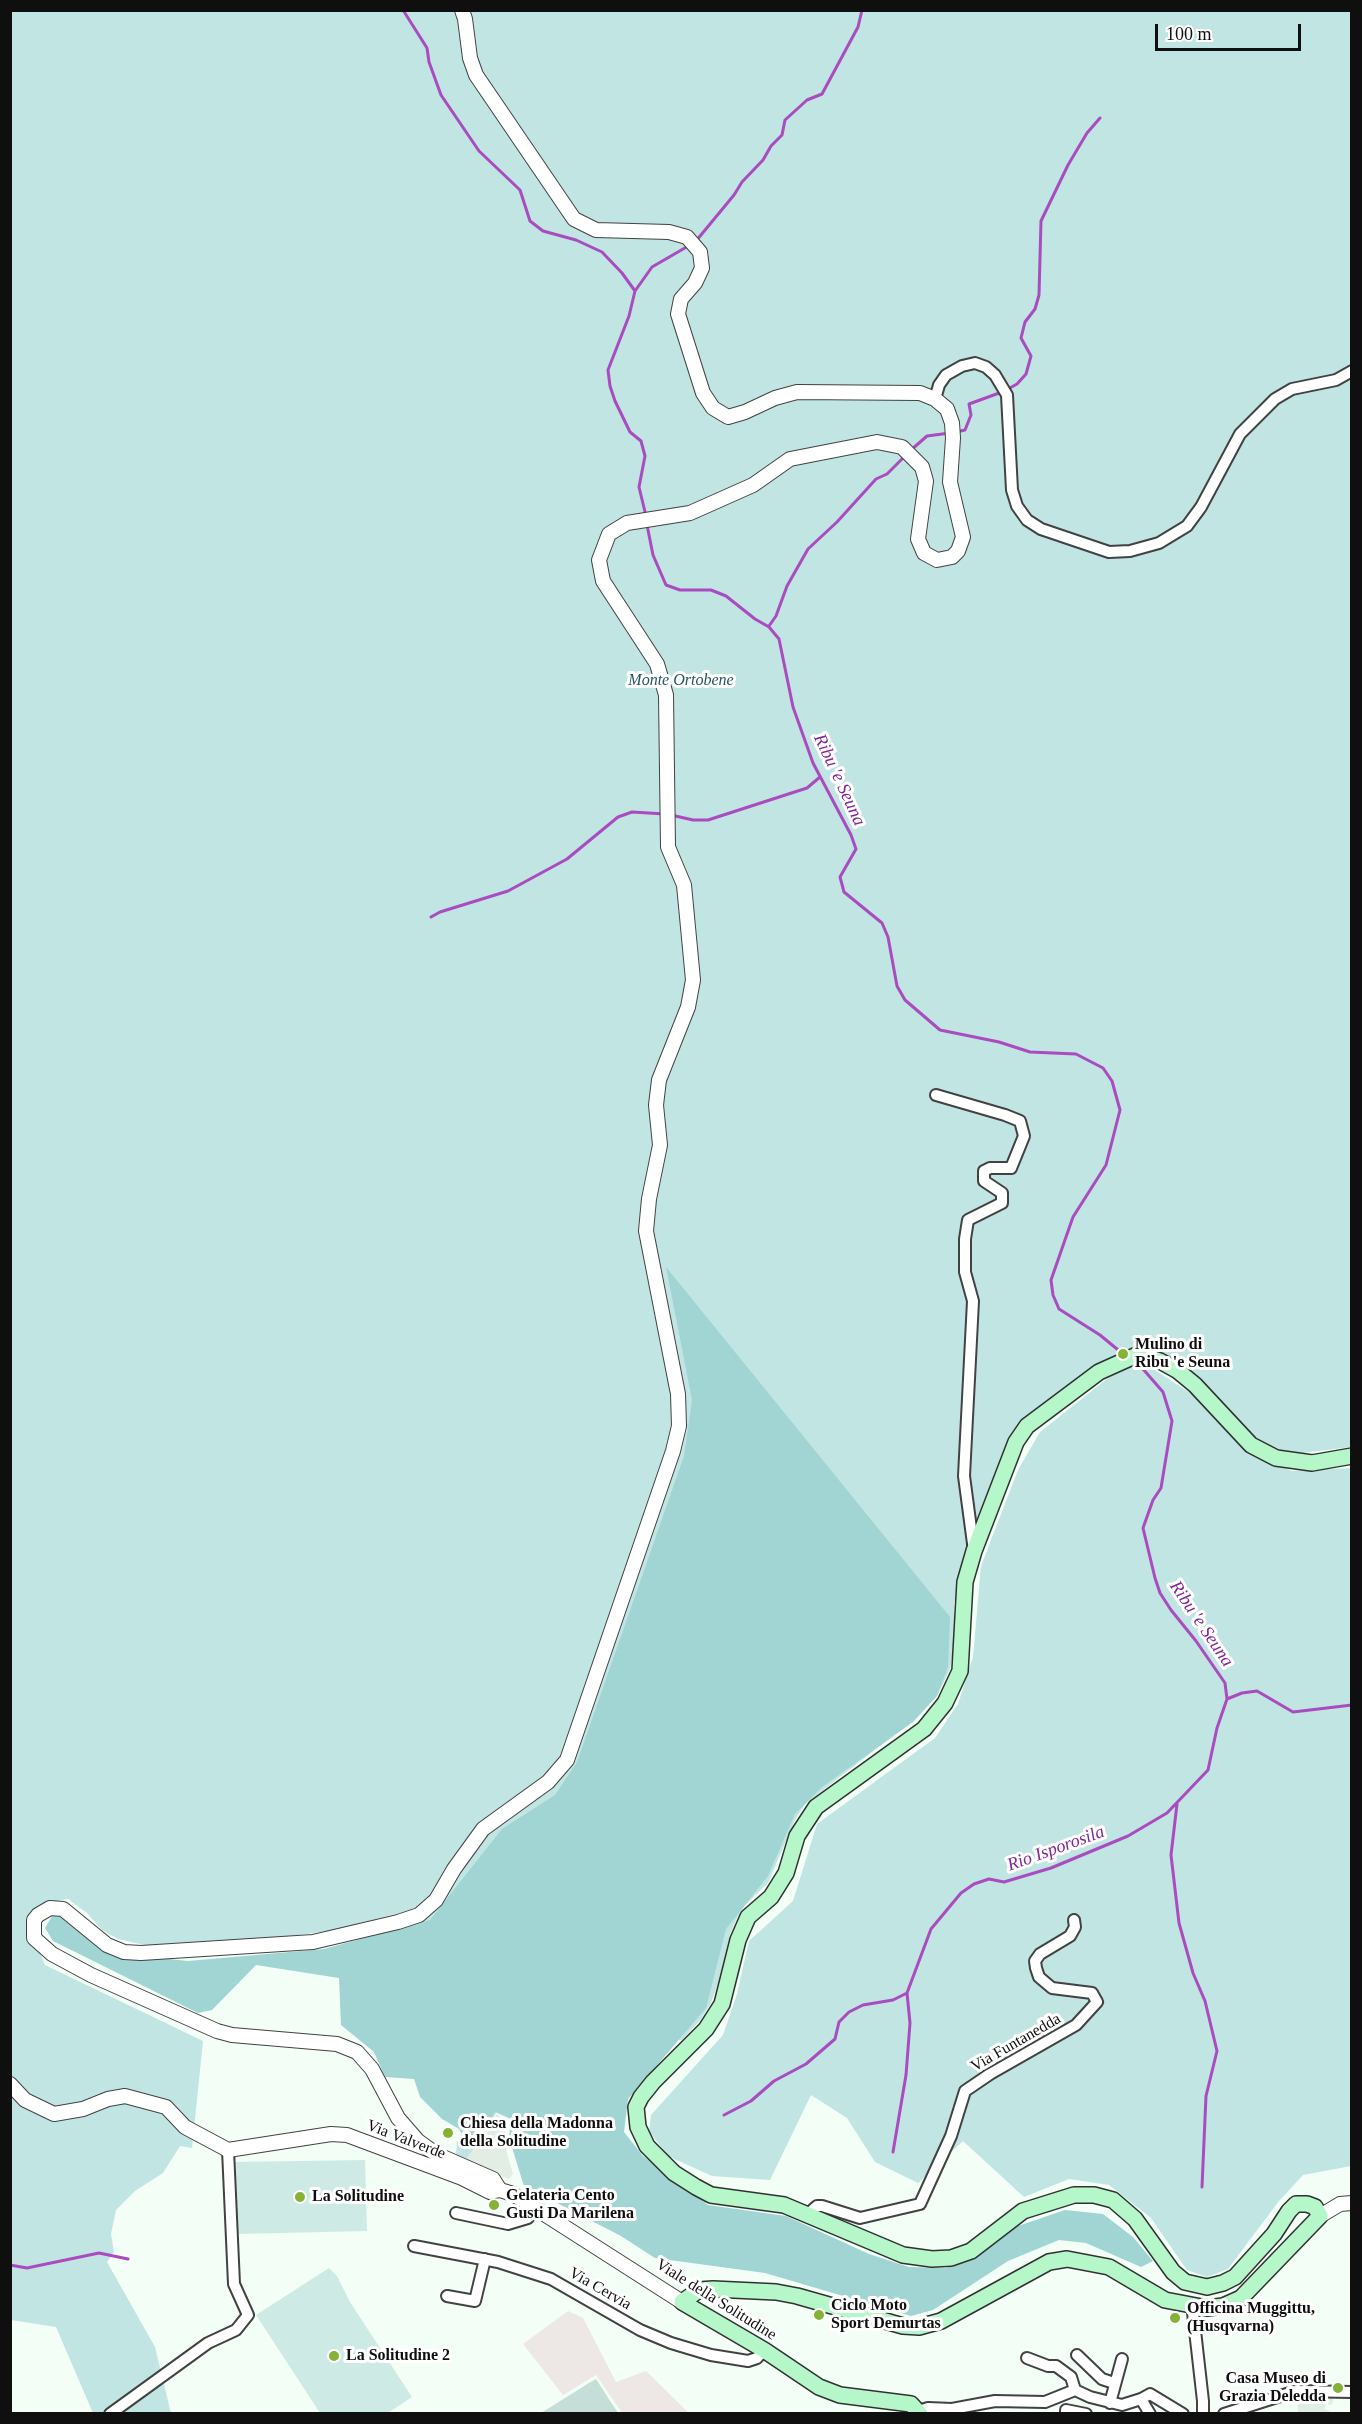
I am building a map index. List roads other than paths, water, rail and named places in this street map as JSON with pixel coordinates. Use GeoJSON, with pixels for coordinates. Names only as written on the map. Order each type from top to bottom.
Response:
{"type":"FeatureCollection","features":[{"type":"Feature","properties":{"kind":"main road"},"geometry":{"type":"LineString","coordinates":[[682,2302],[699,2290],[776,2292],[903,2326],[919,2327],[941,2321],[1050,2262],[1067,2259],[1109,2267],[1165,2300],[1207,2308],[1223,2306],[1241,2298],[1320,2217],[1315,2208],[1307,2204],[1296,2204],[1274,2234],[1235,2277],[1207,2287],[1185,2282],[1173,2272],[1136,2219],[1113,2200],[1094,2196],[1074,2195],[1023,2211],[971,2251],[951,2259],[903,2255],[784,2205],[711,2195],[696,2187],[674,2173],[647,2146],[638,2127],[636,2107],[653,2082],[706,2029],[722,2004],[738,1940],[748,1917],[771,1897],[786,1873],[797,1836],[816,1807],[924,1729],[945,1703],[960,1671],[965,1582],[974,1551],[1016,1442],[1027,1426],[1100,1372],[1139,1354],[1160,1361],[1178,1371],[1196,1385],[1251,1445],[1276,1458],[1312,1463],[1352,1455]]}},
{"type":"Feature","properties":{"kind":"main road","name":"Viale della Solitudine"},"geometry":{"type":"LineString","coordinates":[[682,2302],[764,2350],[819,2386],[840,2395],[910,2404],[920,2412]]}},
{"type":"Feature","properties":{"kind":"street"},"geometry":{"type":"LineString","coordinates":[[462,10],[470,58],[476,75],[574,219],[596,230],[669,232],[687,237],[700,252],[702,268],[695,283],[681,299],[678,314],[703,393],[713,408],[728,417],[775,398],[797,392],[920,393],[935,399],[946,409],[952,423],[950,482],[963,537],[958,551],[945,560],[930,557],[920,546],[918,539],[926,481],[921,467],[907,451],[877,442],[790,459],[753,485],[690,513],[627,523],[609,534],[599,560],[603,581],[657,664],[666,694],[668,848],[684,885],[693,980],[688,1007],[659,1080],[656,1105],[660,1145],[649,1199],[646,1231],[678,1394],[679,1426],[673,1451],[567,1760],[548,1782],[483,1829],[454,1869],[436,1900],[419,1915],[398,1922],[313,1941],[141,1953],[124,1952],[107,1945],[63,1909],[50,1908],[34,1920],[34,1938],[52,1954],[101,1980],[217,2031],[232,2035],[337,2044],[357,2052],[372,2069],[398,2118],[418,2141],[436,2154],[493,2180],[500,2190]]}},
{"type":"Feature","properties":{"kind":"street"},"geometry":{"type":"LineString","coordinates":[[935,399],[939,385],[946,375],[962,366],[975,363],[986,367],[1002,384],[1007,395],[1012,490],[1017,506],[1027,520],[1041,529],[1109,552],[1130,551],[1159,543],[1188,526],[1201,507],[1240,434],[1275,399],[1292,389],[1336,380],[1352,371]]}},
{"type":"Feature","properties":{"kind":"street"},"geometry":{"type":"LineString","coordinates":[[936,1095],[1005,1114],[1020,1121],[1024,1136],[1011,1168],[990,1168],[984,1171],[984,1180],[1002,1192],[1002,1203],[968,1220],[965,1239],[965,1272],[973,1301],[964,1476],[974,1551]]}},
{"type":"Feature","properties":{"kind":"street","name":"Via Funtanedda"},"geometry":{"type":"LineString","coordinates":[[808,2214],[817,2206],[822,2206],[860,2218],[920,2204],[951,2136],[965,2091],[990,2074],[1076,2025],[1097,2002],[1092,1993],[1052,1988],[1039,1977],[1036,1968],[1035,1961],[1040,1954],[1070,1936],[1075,1927],[1074,1920]]}},
{"type":"Feature","properties":{"kind":"street"},"geometry":{"type":"LineString","coordinates":[[10,2084],[25,2100],[54,2114],[83,2109],[108,2099],[125,2096],[166,2107],[185,2127],[228,2150],[234,2284],[248,2315],[236,2330],[208,2343],[110,2414]]}},
{"type":"Feature","properties":{"kind":"street","name":"Via Valverde"},"geometry":{"type":"LineString","coordinates":[[228,2150],[332,2134],[347,2135],[462,2178],[490,2192],[500,2190]]}},
{"type":"Feature","properties":{"kind":"street","name":"Viale della Solitudine"},"geometry":{"type":"LineString","coordinates":[[500,2190],[513,2194],[536,2208],[682,2302]]}},
{"type":"Feature","properties":{"kind":"street"},"geometry":{"type":"LineString","coordinates":[[1320,2217],[1340,2204],[1352,2203]]}},
{"type":"Feature","properties":{"kind":"street"},"geometry":{"type":"LineString","coordinates":[[456,2213],[508,2224],[528,2218],[536,2208]]}},
{"type":"Feature","properties":{"kind":"street","name":"Via Cervia"},"geometry":{"type":"LineString","coordinates":[[414,2246],[485,2259],[551,2278],[640,2330],[671,2343],[711,2355],[748,2361],[757,2358],[764,2350]]}},
{"type":"Feature","properties":{"kind":"street"},"geometry":{"type":"LineString","coordinates":[[447,2295],[475,2301],[485,2259]]}},
{"type":"Feature","properties":{"kind":"street"},"geometry":{"type":"LineString","coordinates":[[1192,2304],[1203,2414]]}},
{"type":"Feature","properties":{"kind":"street"},"geometry":{"type":"LineString","coordinates":[[1077,2355],[1102,2379],[1114,2383]]}},
{"type":"Feature","properties":{"kind":"street"},"geometry":{"type":"LineString","coordinates":[[1027,2358],[1063,2370],[1071,2377],[1074,2390]]}},
{"type":"Feature","properties":{"kind":"street"},"geometry":{"type":"LineString","coordinates":[[1114,2407],[1114,2383],[1122,2359]]}},
{"type":"Feature","properties":{"kind":"street"},"geometry":{"type":"LineString","coordinates":[[920,2412],[928,2409],[956,2411],[995,2401],[1044,2402],[1074,2390],[1114,2407],[1150,2394],[1183,2414]]}},
{"type":"Feature","properties":{"kind":"street"},"geometry":{"type":"LineString","coordinates":[[1224,2414],[1254,2409],[1296,2391],[1352,2392]]}},
{"type":"Feature","properties":{"kind":"street"},"geometry":{"type":"LineString","coordinates":[[1060,2396],[1066,2412],[1086,2414]]}},
{"type":"Feature","properties":{"kind":"street"},"geometry":{"type":"LineString","coordinates":[[1141,2399],[1149,2414]]}},
{"type":"Feature","properties":{"kind":"waterway","name":"Ribu 'e Seuna"},"geometry":{"type":"LineString","coordinates":[[403,10],[427,48],[429,62],[441,95],[479,151],[520,190],[530,221],[543,231],[576,240],[602,252],[635,291],[629,316],[608,370],[615,401],[630,432],[641,441],[645,456],[639,487],[646,516]]}},
{"type":"Feature","properties":{"kind":"waterway"},"geometry":{"type":"LineString","coordinates":[[696,241],[782,135],[785,120],[807,100],[822,94],[858,27],[862,10]]}},
{"type":"Feature","properties":{"kind":"waterway"},"geometry":{"type":"LineString","coordinates":[[1008,389],[1017,384],[1026,374],[1031,356],[1021,338],[1025,322],[1035,309],[1039,295],[1041,221],[1068,165],[1087,133],[1100,118]]}},
{"type":"Feature","properties":{"kind":"waterway"},"geometry":{"type":"LineString","coordinates":[[635,291],[652,267],[690,245]]}},
{"type":"Feature","properties":{"kind":"waterway"},"geometry":{"type":"LineString","coordinates":[[956,432],[965,430],[971,415],[969,404],[1002,392]]}},
{"type":"Feature","properties":{"kind":"waterway"},"geometry":{"type":"LineString","coordinates":[[911,450],[927,436],[950,433]]}},
{"type":"Feature","properties":{"kind":"waterway"},"geometry":{"type":"LineString","coordinates":[[769,626],[776,616],[787,586],[808,549],[837,522],[876,479],[887,474],[904,457]]}},
{"type":"Feature","properties":{"kind":"waterway","name":"Ribu 'e Seuna"},"geometry":{"type":"LineString","coordinates":[[647,525],[653,555],[666,585],[680,590],[711,590],[726,596],[769,627],[779,639],[793,707],[813,763],[856,849],[840,877],[844,892],[882,923],[888,937],[897,986],[905,1000],[940,1030],[999,1042],[1030,1052],[1076,1054],[1103,1068],[1112,1081],[1120,1110],[1106,1165],[1073,1217],[1051,1280],[1053,1295],[1059,1309],[1100,1335],[1123,1354]]}},
{"type":"Feature","properties":{"kind":"waterway"},"geometry":{"type":"LineString","coordinates":[[671,815],[693,820],[708,820],[807,788],[820,777]]}},
{"type":"Feature","properties":{"kind":"waterway"},"geometry":{"type":"LineString","coordinates":[[431,917],[440,912],[508,891],[567,859],[618,817],[632,812],[665,814]]}},
{"type":"Feature","properties":{"kind":"waterway","name":"Ribu 'e Seuna"},"geometry":{"type":"LineString","coordinates":[[1133,1362],[1143,1369],[1163,1392],[1172,1421],[1161,1488],[1153,1500],[1143,1528],[1155,1578],[1160,1593],[1171,1610],[1225,1683],[1227,1699]]}},
{"type":"Feature","properties":{"kind":"waterway","name":"Rio Isporosila"},"geometry":{"type":"LineString","coordinates":[[893,2152],[906,2075],[910,2023],[907,1993],[931,1929],[961,1893],[974,1884],[989,1879],[1004,1882],[1051,1868],[1128,1836],[1167,1813],[1208,1770],[1217,1728],[1227,1699],[1242,1693],[1257,1691],[1293,1712],[1352,1705]]}},
{"type":"Feature","properties":{"kind":"waterway"},"geometry":{"type":"LineString","coordinates":[[1177,1804],[1171,1855],[1179,1923],[1193,1973],[1205,2001],[1217,2051],[1206,2096],[1202,2187]]}},
{"type":"Feature","properties":{"kind":"waterway"},"geometry":{"type":"LineString","coordinates":[[724,2115],[751,2101],[774,2081],[806,2064],[835,2039],[839,2022],[849,2012],[863,2005],[893,2000],[907,1993]]}},
{"type":"Feature","properties":{"kind":"waterway"},"geometry":{"type":"LineString","coordinates":[[10,2265],[27,2268],[99,2253],[128,2259]]}},
{"type":"Feature","properties":{"kind":"place","name":"Mulino di Ribu 'e Seuna"},"geometry":{"type":"Point","coordinates":[1123,1354]}},
{"type":"Feature","properties":{"kind":"place","name":"Chiesa della Madonna della Solitudine"},"geometry":{"type":"Point","coordinates":[448,2133]}},
{"type":"Feature","properties":{"kind":"place","name":"La Solitudine"},"geometry":{"type":"Point","coordinates":[300,2197]}},
{"type":"Feature","properties":{"kind":"place","name":"Gelateria Cento Gusti Da Marilena"},"geometry":{"type":"Point","coordinates":[494,2205]}},
{"type":"Feature","properties":{"kind":"place","name":"Ciclo Moto Sport Demurtas"},"geometry":{"type":"Point","coordinates":[819,2315]}},
{"type":"Feature","properties":{"kind":"place","name":"Officina Muggittu, (Husqvarna)"},"geometry":{"type":"Point","coordinates":[1175,2318]}},
{"type":"Feature","properties":{"kind":"place","name":"La Solitudine 2"},"geometry":{"type":"Point","coordinates":[334,2356]}},
{"type":"Feature","properties":{"kind":"place","name":"Casa Museo di Grazia Deledda"},"geometry":{"type":"Point","coordinates":[1338,2388]}},
{"type":"Feature","properties":{"kind":"park label","name":"Monte Ortobene"},"geometry":{"type":"Point","coordinates":[681,681]}}]}
